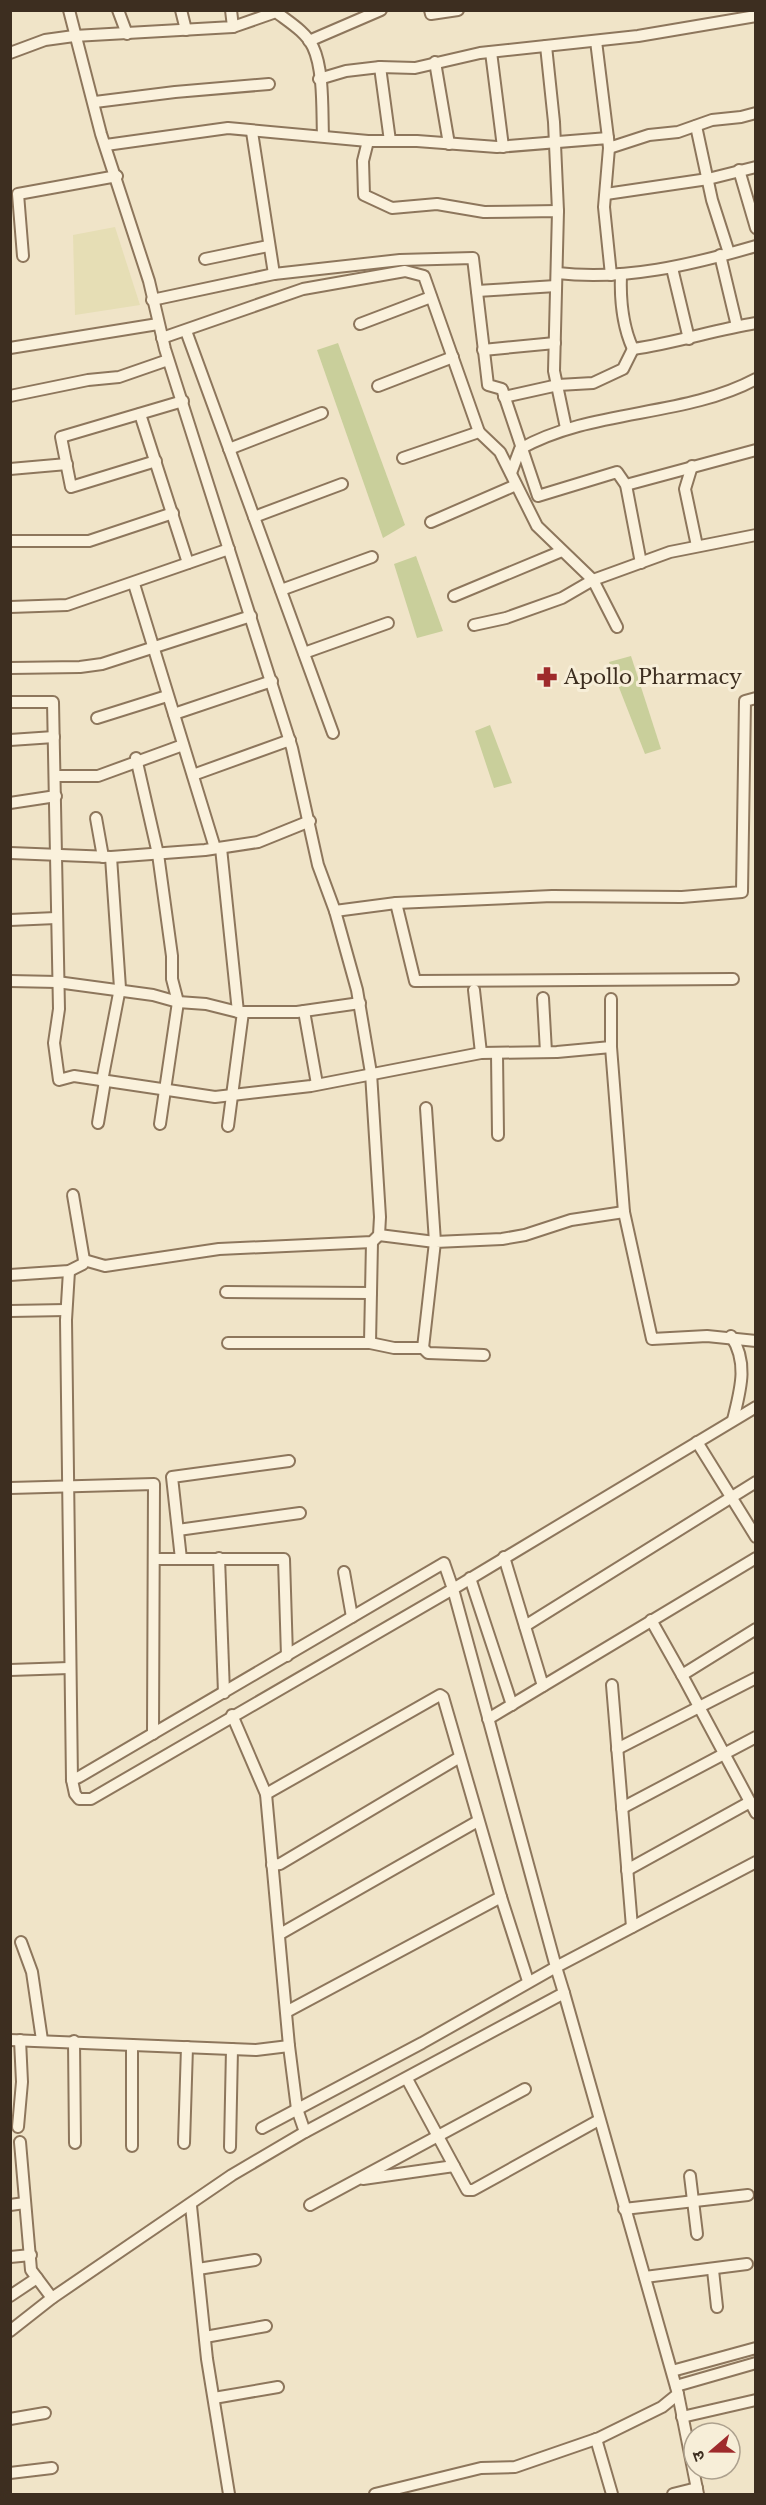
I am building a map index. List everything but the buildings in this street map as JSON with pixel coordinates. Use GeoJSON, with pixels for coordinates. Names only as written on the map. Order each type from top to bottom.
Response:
{"type":"FeatureCollection","features":[{"type":"Feature","properties":{"kind":"street"},"geometry":{"type":"LineString","coordinates":[[69,10],[74,36],[117,176],[168,360],[290,740],[310,821],[318,866],[335,911],[360,1003],[371,1073],[375,1121],[376,1238],[371,1293],[370,1343]]}},
{"type":"Feature","properties":{"kind":"street"},"geometry":{"type":"LineString","coordinates":[[118,10],[127,34]]}},
{"type":"Feature","properties":{"kind":"street"},"geometry":{"type":"LineString","coordinates":[[181,10],[186,30]]}},
{"type":"Feature","properties":{"kind":"street"},"geometry":{"type":"LineString","coordinates":[[231,10],[233,27]]}},
{"type":"Feature","properties":{"kind":"street"},"geometry":{"type":"LineString","coordinates":[[309,41],[381,10]]}},
{"type":"Feature","properties":{"kind":"street"},"geometry":{"type":"LineString","coordinates":[[430,10],[431,14],[458,10]]}},
{"type":"Feature","properties":{"kind":"street"},"geometry":{"type":"LineString","coordinates":[[10,53],[45,40],[74,36],[233,27],[278,11],[314,48],[320,79],[322,136]]}},
{"type":"Feature","properties":{"kind":"street"},"geometry":{"type":"LineString","coordinates":[[320,79],[346,71],[380,67],[415,68],[491,52],[596,41],[756,16]]}},
{"type":"Feature","properties":{"kind":"street"},"geometry":{"type":"LineString","coordinates":[[596,41],[608,143],[606,194],[620,298],[627,336],[633,349]]}},
{"type":"Feature","properties":{"kind":"street"},"geometry":{"type":"LineString","coordinates":[[546,46],[555,143],[558,211],[554,371],[566,428]]}},
{"type":"Feature","properties":{"kind":"street"},"geometry":{"type":"LineString","coordinates":[[491,52],[503,147]]}},
{"type":"Feature","properties":{"kind":"street"},"geometry":{"type":"LineString","coordinates":[[435,62],[449,144]]}},
{"type":"Feature","properties":{"kind":"street"},"geometry":{"type":"LineString","coordinates":[[380,67],[390,141]]}},
{"type":"Feature","properties":{"kind":"street"},"geometry":{"type":"LineString","coordinates":[[95,102],[269,84]]}},
{"type":"Feature","properties":{"kind":"street"},"geometry":{"type":"LineString","coordinates":[[106,145],[228,129],[368,141],[503,147],[555,143],[608,143],[696,126],[712,120],[756,113]]}},
{"type":"Feature","properties":{"kind":"street"},"geometry":{"type":"LineString","coordinates":[[696,126],[737,326]]}},
{"type":"Feature","properties":{"kind":"street"},"geometry":{"type":"LineString","coordinates":[[252,132],[274,274]]}},
{"type":"Feature","properties":{"kind":"street"},"geometry":{"type":"LineString","coordinates":[[368,141],[363,161],[364,195],[392,208],[437,204],[484,212],[558,211]]}},
{"type":"Feature","properties":{"kind":"street"},"geometry":{"type":"LineString","coordinates":[[606,194],[708,179],[756,167]]}},
{"type":"Feature","properties":{"kind":"street"},"geometry":{"type":"LineString","coordinates":[[739,170],[756,228]]}},
{"type":"Feature","properties":{"kind":"street"},"geometry":{"type":"LineString","coordinates":[[23,256],[18,194],[117,176]]}},
{"type":"Feature","properties":{"kind":"street"},"geometry":{"type":"LineString","coordinates":[[205,259],[268,246]]}},
{"type":"Feature","properties":{"kind":"street"},"geometry":{"type":"LineString","coordinates":[[557,273],[585,276],[672,268],[756,246]]}},
{"type":"Feature","properties":{"kind":"street"},"geometry":{"type":"LineString","coordinates":[[152,300],[274,274],[400,260],[472,258],[488,385],[502,389],[520,449],[538,496]]}},
{"type":"Feature","properties":{"kind":"street"},"geometry":{"type":"LineString","coordinates":[[672,268],[689,339]]}},
{"type":"Feature","properties":{"kind":"street"},"geometry":{"type":"LineString","coordinates":[[162,338],[303,289],[405,271],[424,276],[479,432],[500,452],[537,526],[593,580],[616,627]]}},
{"type":"Feature","properties":{"kind":"street"},"geometry":{"type":"LineString","coordinates":[[477,291],[556,286]]}},
{"type":"Feature","properties":{"kind":"street"},"geometry":{"type":"LineString","coordinates":[[360,324],[431,297]]}},
{"type":"Feature","properties":{"kind":"street"},"geometry":{"type":"LineString","coordinates":[[633,349],[756,323]]}},
{"type":"Feature","properties":{"kind":"street"},"geometry":{"type":"LineString","coordinates":[[10,348],[158,324]]}},
{"type":"Feature","properties":{"kind":"street"},"geometry":{"type":"LineString","coordinates":[[186,331],[333,733]]}},
{"type":"Feature","properties":{"kind":"street"},"geometry":{"type":"LineString","coordinates":[[483,350],[555,343]]}},
{"type":"Feature","properties":{"kind":"street"},"geometry":{"type":"LineString","coordinates":[[504,397],[558,385],[593,383],[623,369],[633,349]]}},
{"type":"Feature","properties":{"kind":"street"},"geometry":{"type":"LineString","coordinates":[[378,386],[453,357]]}},
{"type":"Feature","properties":{"kind":"street"},"geometry":{"type":"LineString","coordinates":[[10,396],[88,380],[119,377],[168,360]]}},
{"type":"Feature","properties":{"kind":"street"},"geometry":{"type":"LineString","coordinates":[[511,473],[520,449],[566,428],[694,401],[755,381]]}},
{"type":"Feature","properties":{"kind":"street"},"geometry":{"type":"LineString","coordinates":[[156,461],[70,487],[61,437],[183,401]]}},
{"type":"Feature","properties":{"kind":"street"},"geometry":{"type":"LineString","coordinates":[[140,414],[188,564]]}},
{"type":"Feature","properties":{"kind":"street"},"geometry":{"type":"LineString","coordinates":[[229,448],[322,414]]}},
{"type":"Feature","properties":{"kind":"street"},"geometry":{"type":"LineString","coordinates":[[403,458],[479,432]]}},
{"type":"Feature","properties":{"kind":"street"},"geometry":{"type":"LineString","coordinates":[[626,485],[756,450]]}},
{"type":"Feature","properties":{"kind":"street"},"geometry":{"type":"LineString","coordinates":[[10,470],[67,464]]}},
{"type":"Feature","properties":{"kind":"street"},"geometry":{"type":"LineString","coordinates":[[692,466],[685,489],[697,546]]}},
{"type":"Feature","properties":{"kind":"street"},"geometry":{"type":"LineString","coordinates":[[528,508],[538,496],[617,472],[626,485],[641,563]]}},
{"type":"Feature","properties":{"kind":"street"},"geometry":{"type":"LineString","coordinates":[[254,517],[342,483]]}},
{"type":"Feature","properties":{"kind":"street"},"geometry":{"type":"LineString","coordinates":[[431,522],[516,485]]}},
{"type":"Feature","properties":{"kind":"street"},"geometry":{"type":"LineString","coordinates":[[10,541],[89,541],[172,513]]}},
{"type":"Feature","properties":{"kind":"street"},"geometry":{"type":"LineString","coordinates":[[474,625],[506,618],[562,598],[593,580],[641,563],[697,546],[756,534]]}},
{"type":"Feature","properties":{"kind":"street"},"geometry":{"type":"LineString","coordinates":[[10,607],[67,605],[134,584],[229,549]]}},
{"type":"Feature","properties":{"kind":"street"},"geometry":{"type":"LineString","coordinates":[[454,596],[562,551]]}},
{"type":"Feature","properties":{"kind":"street"},"geometry":{"type":"LineString","coordinates":[[281,590],[372,557]]}},
{"type":"Feature","properties":{"kind":"street"},"geometry":{"type":"LineString","coordinates":[[134,584],[167,696],[218,848],[240,1012],[228,1126]]}},
{"type":"Feature","properties":{"kind":"street"},"geometry":{"type":"LineString","coordinates":[[10,668],[80,667],[154,649],[251,616]]}},
{"type":"Feature","properties":{"kind":"street"},"geometry":{"type":"LineString","coordinates":[[304,653],[388,623]]}},
{"type":"Feature","properties":{"kind":"street"},"geometry":{"type":"LineString","coordinates":[[174,714],[272,681]]}},
{"type":"Feature","properties":{"kind":"street"},"geometry":{"type":"LineString","coordinates":[[97,718],[167,696]]}},
{"type":"Feature","properties":{"kind":"street"},"geometry":{"type":"LineString","coordinates":[[335,911],[396,903],[552,896],[682,897],[742,892],[745,701],[756,698]]}},
{"type":"Feature","properties":{"kind":"street"},"geometry":{"type":"LineString","coordinates":[[10,702],[53,702],[59,1009],[54,1043],[59,1080],[74,1076],[215,1096],[255,1094],[417,1067],[481,1053],[546,1052],[611,1047]]}},
{"type":"Feature","properties":{"kind":"street"},"geometry":{"type":"LineString","coordinates":[[10,740],[54,737]]}},
{"type":"Feature","properties":{"kind":"street"},"geometry":{"type":"LineString","coordinates":[[193,775],[290,740]]}},
{"type":"Feature","properties":{"kind":"street"},"geometry":{"type":"LineString","coordinates":[[55,776],[98,776],[183,745]]}},
{"type":"Feature","properties":{"kind":"street"},"geometry":{"type":"LineString","coordinates":[[137,760],[158,854],[172,979],[178,1002],[160,1124]]}},
{"type":"Feature","properties":{"kind":"street"},"geometry":{"type":"LineString","coordinates":[[10,803],[56,796]]}},
{"type":"Feature","properties":{"kind":"street"},"geometry":{"type":"LineString","coordinates":[[96,818],[107,857],[119,991],[98,1123]]}},
{"type":"Feature","properties":{"kind":"street"},"geometry":{"type":"LineString","coordinates":[[10,852],[107,857],[218,848],[258,842],[310,821]]}},
{"type":"Feature","properties":{"kind":"street"},"geometry":{"type":"LineString","coordinates":[[396,903],[415,981],[734,979]]}},
{"type":"Feature","properties":{"kind":"street"},"geometry":{"type":"LineString","coordinates":[[10,920],[56,918]]}},
{"type":"Feature","properties":{"kind":"street"},"geometry":{"type":"LineString","coordinates":[[10,981],[57,982],[153,995],[178,1002],[206,1004],[240,1012],[304,1011],[360,1003]]}},
{"type":"Feature","properties":{"kind":"street"},"geometry":{"type":"LineString","coordinates":[[474,990],[481,1053]]}},
{"type":"Feature","properties":{"kind":"street"},"geometry":{"type":"LineString","coordinates":[[543,998],[546,1052]]}},
{"type":"Feature","properties":{"kind":"street"},"geometry":{"type":"LineString","coordinates":[[611,999],[611,1047],[624,1212],[652,1339],[731,1336],[756,1341]]}},
{"type":"Feature","properties":{"kind":"street"},"geometry":{"type":"LineString","coordinates":[[304,1011],[317,1084]]}},
{"type":"Feature","properties":{"kind":"street"},"geometry":{"type":"LineString","coordinates":[[496,1054],[498,1135]]}},
{"type":"Feature","properties":{"kind":"street"},"geometry":{"type":"LineString","coordinates":[[423,1348],[435,1242],[426,1108]]}},
{"type":"Feature","properties":{"kind":"street"},"geometry":{"type":"LineString","coordinates":[[10,1275],[69,1271],[83,1264],[73,1195]]}},
{"type":"Feature","properties":{"kind":"street"},"geometry":{"type":"LineString","coordinates":[[84,1260],[105,1266],[219,1249],[376,1238],[435,1242],[502,1239],[525,1235],[571,1220],[610,1212],[624,1212]]}},
{"type":"Feature","properties":{"kind":"street"},"geometry":{"type":"LineString","coordinates":[[69,1271],[66,1310],[69,1668],[72,1780],[75,1794],[82,1800],[88,1800],[453,1589],[756,1407]]}},
{"type":"Feature","properties":{"kind":"street"},"geometry":{"type":"LineString","coordinates":[[226,1292],[371,1293]]}},
{"type":"Feature","properties":{"kind":"street"},"geometry":{"type":"LineString","coordinates":[[10,1311],[66,1310]]}},
{"type":"Feature","properties":{"kind":"street"},"geometry":{"type":"LineString","coordinates":[[731,1336],[742,1358],[743,1373],[733,1420]]}},
{"type":"Feature","properties":{"kind":"street"},"geometry":{"type":"LineString","coordinates":[[228,1343],[370,1343],[394,1348],[423,1348],[428,1353],[484,1355]]}},
{"type":"Feature","properties":{"kind":"street"},"geometry":{"type":"LineString","coordinates":[[697,1442],[756,1537]]}},
{"type":"Feature","properties":{"kind":"street"},"geometry":{"type":"LineString","coordinates":[[181,1559],[172,1477],[289,1461]]}},
{"type":"Feature","properties":{"kind":"street"},"geometry":{"type":"LineString","coordinates":[[525,1626],[756,1482]]}},
{"type":"Feature","properties":{"kind":"street"},"geometry":{"type":"LineString","coordinates":[[10,1488],[154,1484],[153,1734]]}},
{"type":"Feature","properties":{"kind":"street"},"geometry":{"type":"LineString","coordinates":[[178,1530],[300,1513]]}},
{"type":"Feature","properties":{"kind":"street"},"geometry":{"type":"LineString","coordinates":[[504,1557],[543,1686]]}},
{"type":"Feature","properties":{"kind":"street"},"geometry":{"type":"LineString","coordinates":[[219,1558],[224,1693]]}},
{"type":"Feature","properties":{"kind":"street"},"geometry":{"type":"LineString","coordinates":[[488,1719],[756,1558]]}},
{"type":"Feature","properties":{"kind":"street"},"geometry":{"type":"LineString","coordinates":[[154,1559],[284,1559],[288,1656]]}},
{"type":"Feature","properties":{"kind":"street"},"geometry":{"type":"LineString","coordinates":[[72,1780],[444,1563],[598,2120],[677,2390],[697,2491],[673,2494]]}},
{"type":"Feature","properties":{"kind":"street"},"geometry":{"type":"LineString","coordinates":[[344,1572],[352,1617]]}},
{"type":"Feature","properties":{"kind":"street"},"geometry":{"type":"LineString","coordinates":[[470,1578],[512,1705]]}},
{"type":"Feature","properties":{"kind":"street"},"geometry":{"type":"LineString","coordinates":[[651,1620],[756,1813]]}},
{"type":"Feature","properties":{"kind":"street"},"geometry":{"type":"LineString","coordinates":[[682,1675],[756,1629]]}},
{"type":"Feature","properties":{"kind":"street"},"geometry":{"type":"LineString","coordinates":[[10,1670],[69,1668]]}},
{"type":"Feature","properties":{"kind":"street"},"geometry":{"type":"LineString","coordinates":[[617,1749],[756,1678]]}},
{"type":"Feature","properties":{"kind":"street"},"geometry":{"type":"LineString","coordinates":[[612,1685],[632,1927]]}},
{"type":"Feature","properties":{"kind":"street"},"geometry":{"type":"LineString","coordinates":[[267,1794],[436,1696],[442,1697],[528,1981]]}},
{"type":"Feature","properties":{"kind":"street"},"geometry":{"type":"LineString","coordinates":[[232,1715],[267,1794],[272,1865],[288,2011],[289,2046],[297,2109],[305,2132]]}},
{"type":"Feature","properties":{"kind":"street"},"geometry":{"type":"LineString","coordinates":[[622,1808],[756,1737]]}},
{"type":"Feature","properties":{"kind":"street"},"geometry":{"type":"LineString","coordinates":[[272,1865],[280,1864],[460,1756]]}},
{"type":"Feature","properties":{"kind":"street"},"geometry":{"type":"LineString","coordinates":[[627,1870],[750,1802]]}},
{"type":"Feature","properties":{"kind":"street"},"geometry":{"type":"LineString","coordinates":[[280,1934],[478,1821]]}},
{"type":"Feature","properties":{"kind":"street"},"geometry":{"type":"LineString","coordinates":[[262,2128],[422,2043],[528,1981],[756,1862]]}},
{"type":"Feature","properties":{"kind":"street"},"geometry":{"type":"LineString","coordinates":[[288,2011],[501,1897]]}},
{"type":"Feature","properties":{"kind":"street"},"geometry":{"type":"LineString","coordinates":[[21,1942],[32,1972],[42,2040]]}},
{"type":"Feature","properties":{"kind":"street"},"geometry":{"type":"LineString","coordinates":[[10,2331],[52,2298],[191,2206],[232,2175],[305,2132],[564,1993]]}},
{"type":"Feature","properties":{"kind":"street"},"geometry":{"type":"LineString","coordinates":[[18,2127],[22,2082],[15,2040],[232,2049],[289,2046]]}},
{"type":"Feature","properties":{"kind":"street"},"geometry":{"type":"LineString","coordinates":[[75,2041],[75,2143]]}},
{"type":"Feature","properties":{"kind":"street"},"geometry":{"type":"LineString","coordinates":[[132,2045],[132,2146]]}},
{"type":"Feature","properties":{"kind":"street"},"geometry":{"type":"LineString","coordinates":[[184,2143],[187,2047]]}},
{"type":"Feature","properties":{"kind":"street"},"geometry":{"type":"LineString","coordinates":[[230,2146],[232,2049]]}},
{"type":"Feature","properties":{"kind":"street"},"geometry":{"type":"LineString","coordinates":[[407,2079],[467,2190],[472,2190],[598,2120]]}},
{"type":"Feature","properties":{"kind":"street"},"geometry":{"type":"LineString","coordinates":[[310,2205],[525,2089]]}},
{"type":"Feature","properties":{"kind":"street"},"geometry":{"type":"LineString","coordinates":[[17,2147],[31,2270],[52,2298]]}},
{"type":"Feature","properties":{"kind":"street"},"geometry":{"type":"LineString","coordinates":[[356,2180],[454,2166]]}},
{"type":"Feature","properties":{"kind":"street"},"geometry":{"type":"LineString","coordinates":[[690,2176],[697,2234]]}},
{"type":"Feature","properties":{"kind":"street"},"geometry":{"type":"LineString","coordinates":[[624,2209],[694,2203],[748,2195]]}},
{"type":"Feature","properties":{"kind":"street"},"geometry":{"type":"LineString","coordinates":[[10,2205],[25,2203]]}},
{"type":"Feature","properties":{"kind":"street"},"geometry":{"type":"LineString","coordinates":[[191,2206],[205,2337],[229,2494]]}},
{"type":"Feature","properties":{"kind":"street"},"geometry":{"type":"LineString","coordinates":[[10,2257],[31,2255]]}},
{"type":"Feature","properties":{"kind":"street"},"geometry":{"type":"LineString","coordinates":[[198,2269],[255,2260]]}},
{"type":"Feature","properties":{"kind":"street"},"geometry":{"type":"LineString","coordinates":[[645,2277],[747,2264]]}},
{"type":"Feature","properties":{"kind":"street"},"geometry":{"type":"LineString","coordinates":[[713,2270],[717,2307]]}},
{"type":"Feature","properties":{"kind":"street"},"geometry":{"type":"LineString","coordinates":[[10,2296],[37,2278]]}},
{"type":"Feature","properties":{"kind":"street"},"geometry":{"type":"LineString","coordinates":[[205,2337],[266,2326]]}},
{"type":"Feature","properties":{"kind":"street"},"geometry":{"type":"LineString","coordinates":[[672,2371],[756,2348]]}},
{"type":"Feature","properties":{"kind":"street"},"geometry":{"type":"LineString","coordinates":[[375,2494],[414,2489],[481,2468],[515,2467],[596,2439],[662,2407],[677,2390],[756,2363]]}},
{"type":"Feature","properties":{"kind":"street"},"geometry":{"type":"LineString","coordinates":[[214,2398],[278,2387]]}},
{"type":"Feature","properties":{"kind":"street"},"geometry":{"type":"LineString","coordinates":[[682,2417],[756,2400]]}},
{"type":"Feature","properties":{"kind":"street"},"geometry":{"type":"LineString","coordinates":[[10,2419],[45,2414]]}},
{"type":"Feature","properties":{"kind":"street"},"geometry":{"type":"LineString","coordinates":[[596,2439],[612,2494]]}},
{"type":"Feature","properties":{"kind":"street"},"geometry":{"type":"LineString","coordinates":[[10,2473],[52,2468]]}},
{"type":"Feature","properties":{"kind":"shaded area"},"geometry":{"type":"Polygon","coordinates":[[[115,227],[140,305],[75,315],[73,235],[115,227]]]}},
{"type":"Feature","properties":{"kind":"green space"},"geometry":{"type":"Polygon","coordinates":[[[338,343],[405,525],[383,538],[317,350],[338,343]]]}},
{"type":"Feature","properties":{"kind":"green space"},"geometry":{"type":"Polygon","coordinates":[[[416,556],[443,631],[417,638],[394,564],[416,556]]]}},
{"type":"Feature","properties":{"kind":"green space"},"geometry":{"type":"Polygon","coordinates":[[[631,656],[661,749],[645,754],[609,662],[631,656]]]}},
{"type":"Feature","properties":{"kind":"green space"},"geometry":{"type":"Polygon","coordinates":[[[490,725],[512,783],[494,788],[475,731],[490,725]]]}},
{"type":"Feature","properties":{"kind":"place","name":"Apollo Pharmacy"},"geometry":{"type":"Point","coordinates":[547,677]}}]}
